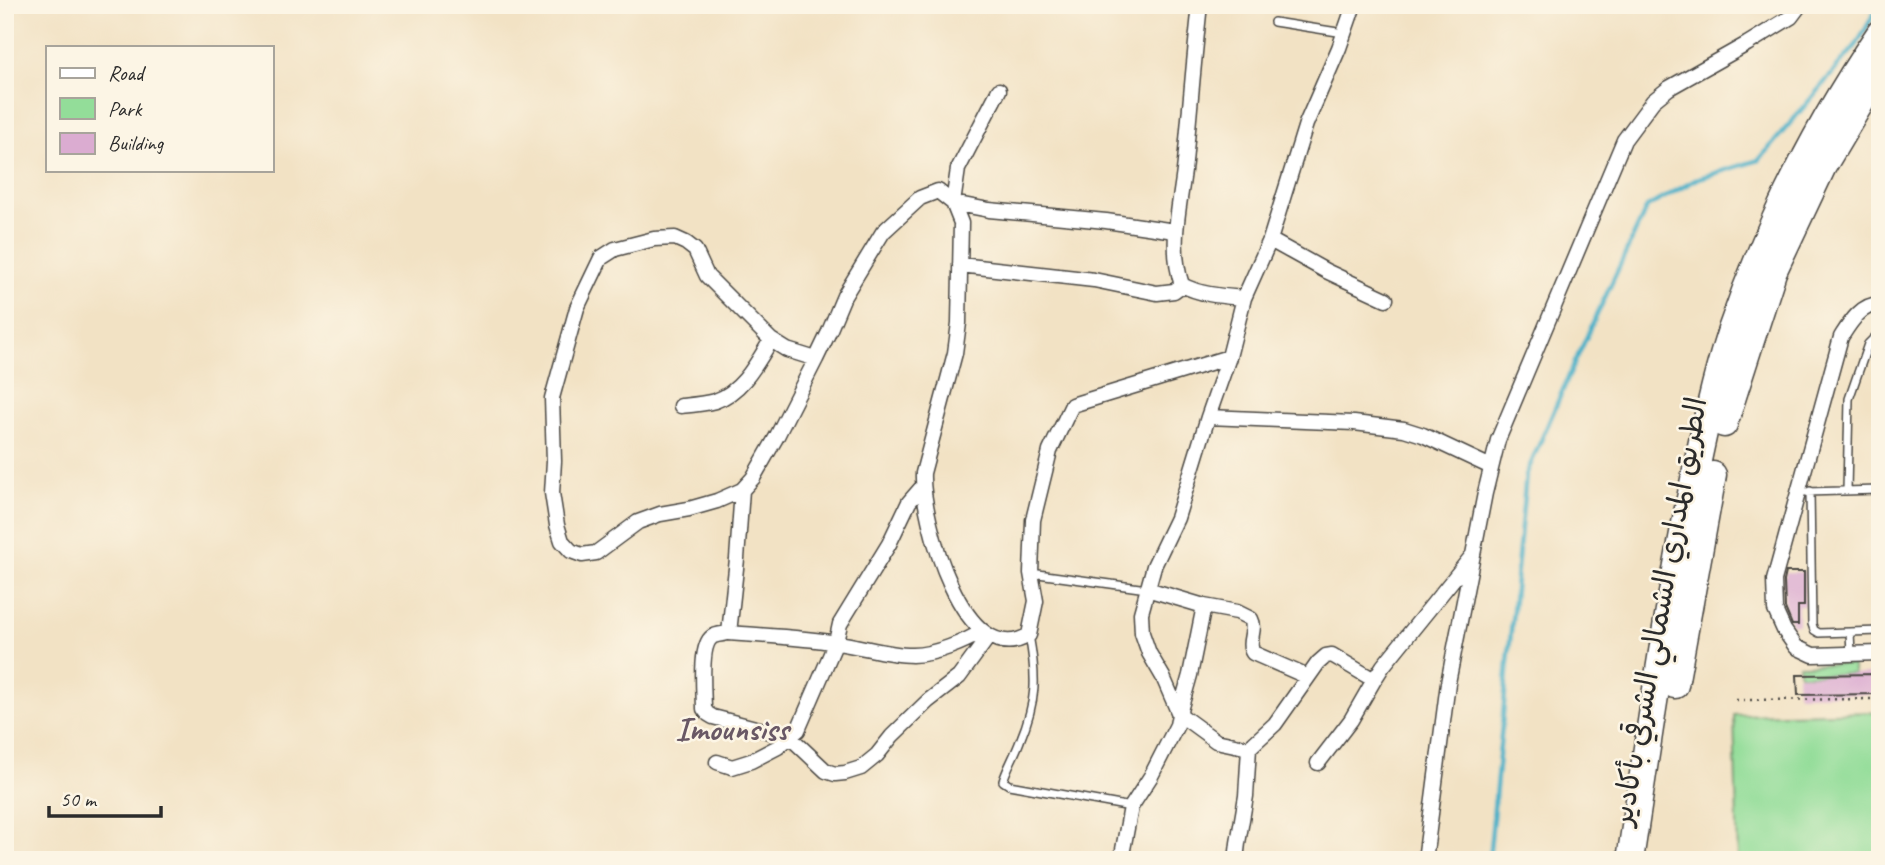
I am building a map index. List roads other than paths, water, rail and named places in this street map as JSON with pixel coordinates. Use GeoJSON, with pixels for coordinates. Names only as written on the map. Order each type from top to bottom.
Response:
{"type":"FeatureCollection","features":[{"type":"Feature","properties":{"kind":"highway","name":"الطريق المداري الشمالي الشرقي بأكادير"},"geometry":{"type":"LineString","coordinates":[[1630,860],[1675,570],[1708,415],[1731,331],[1778,213],[1809,151],[1880,33]]}},
{"type":"Feature","properties":{"kind":"highway","name":"الطريق المداري الشمالي الشرقي بأكادير"},"geometry":{"type":"LineString","coordinates":[[1648,860],[1692,589],[1720,440],[1734,391],[1773,272],[1796,220],[1823,166],[1880,71]]}},
{"type":"Feature","properties":{"kind":"street"},"geometry":{"type":"LineString","coordinates":[[1182,285],[1176,267],[1175,231],[1185,164],[1200,5]]}},
{"type":"Feature","properties":{"kind":"street"},"geometry":{"type":"LineString","coordinates":[[1249,748],[1216,741],[1179,714],[1149,653],[1142,633],[1141,613],[1154,566],[1177,518],[1208,416],[1230,357],[1244,298],[1270,240],[1306,124],[1354,5]]}},
{"type":"Feature","properties":{"kind":"street"},"geometry":{"type":"LineString","coordinates":[[1425,860],[1448,683],[1498,440],[1624,140],[1653,101],[1669,88],[1791,17],[1800,5]]}},
{"type":"Feature","properties":{"kind":"street"},"geometry":{"type":"LineString","coordinates":[[999,90],[958,169],[953,203],[961,223],[957,340],[923,473],[922,487],[929,523],[944,572],[974,623],[986,633],[1004,641],[1018,642],[1029,635],[1036,601],[1031,573],[1033,520],[1050,452],[1072,405],[1230,357]]}},
{"type":"Feature","properties":{"kind":"street"},"geometry":{"type":"LineString","coordinates":[[816,359],[787,350],[771,340],[707,276],[695,250],[686,243],[675,238],[654,239],[615,249],[601,258],[577,308],[552,398],[552,493],[562,541],[571,551],[582,555],[596,553],[638,522],[717,501],[742,490],[753,478],[777,436],[816,359],[844,296],[883,232],[920,198],[931,192],[938,191],[953,203],[989,210],[1106,221],[1175,231]]}},
{"type":"Feature","properties":{"kind":"street"},"geometry":{"type":"LineString","coordinates":[[1270,240],[1326,271],[1386,299]]}},
{"type":"Feature","properties":{"kind":"street"},"geometry":{"type":"LineString","coordinates":[[960,265],[1094,280],[1157,293],[1174,290],[1182,285]]}},
{"type":"Feature","properties":{"kind":"street"},"geometry":{"type":"LineString","coordinates":[[1182,285],[1203,293],[1244,298]]}},
{"type":"Feature","properties":{"kind":"street"},"geometry":{"type":"LineString","coordinates":[[1880,304],[1873,304],[1863,310],[1841,337],[1805,491],[1774,580],[1775,610],[1784,630],[1797,647],[1813,655],[1880,653]]}},
{"type":"Feature","properties":{"kind":"street"},"geometry":{"type":"LineString","coordinates":[[681,406],[716,401],[737,388],[751,373],[771,340]]}},
{"type":"Feature","properties":{"kind":"street"},"geometry":{"type":"LineString","coordinates":[[1208,416],[1354,423],[1404,429],[1423,435],[1491,467]]}},
{"type":"Feature","properties":{"kind":"street"},"geometry":{"type":"LineString","coordinates":[[717,762],[732,767],[751,761],[778,747],[798,730],[836,642],[840,624],[878,564],[909,502],[922,487]]}},
{"type":"Feature","properties":{"kind":"street"},"geometry":{"type":"LineString","coordinates":[[729,633],[742,490]]}},
{"type":"Feature","properties":{"kind":"street"},"geometry":{"type":"LineString","coordinates":[[1318,763],[1351,720],[1383,666],[1474,554]]}},
{"type":"Feature","properties":{"kind":"street"},"geometry":{"type":"LineString","coordinates":[[1147,589],[1204,606],[1237,612],[1251,619],[1254,625],[1250,649],[1253,653],[1308,677]]}},
{"type":"Feature","properties":{"kind":"street"},"geometry":{"type":"LineString","coordinates":[[1121,860],[1131,807],[1151,776],[1177,725],[1191,675],[1204,606]]}},
{"type":"Feature","properties":{"kind":"street"},"geometry":{"type":"LineString","coordinates":[[729,633],[836,642],[915,655],[954,646],[986,633],[959,677],[928,701],[892,736],[877,755],[861,768],[835,774],[827,771],[790,737],[713,717],[704,709],[705,645],[713,636],[729,633]]}},
{"type":"Feature","properties":{"kind":"street"},"geometry":{"type":"LineString","coordinates":[[1236,860],[1244,814],[1249,748],[1275,724],[1318,663],[1326,656],[1332,655],[1374,680]]}},
{"type":"Feature","properties":{"kind":"lane"},"geometry":{"type":"LineString","coordinates":[[1274,22],[1344,33]]}},
{"type":"Feature","properties":{"kind":"lane"},"geometry":{"type":"LineString","coordinates":[[1847,491],[1849,399],[1868,344],[1880,336]]}},
{"type":"Feature","properties":{"kind":"lane"},"geometry":{"type":"LineString","coordinates":[[1880,490],[1805,491],[1814,630],[1819,633],[1880,631]]}},
{"type":"Feature","properties":{"kind":"lane"},"geometry":{"type":"LineString","coordinates":[[1031,573],[1147,589]]}},
{"type":"Feature","properties":{"kind":"lane"},"geometry":{"type":"LineString","coordinates":[[1850,632],[1851,654]]}},
{"type":"Feature","properties":{"kind":"lane"},"geometry":{"type":"LineString","coordinates":[[1029,635],[1035,673],[1031,708],[1003,781],[1009,785],[1131,807]]}},
{"type":"Feature","properties":{"kind":"waterway"},"geometry":{"type":"LineString","coordinates":[[1489,860],[1526,475],[1575,362],[1647,207],[1699,178],[1759,160],[1857,44],[1879,5]]}},
{"type":"Feature","properties":{"kind":"district","name":"Imounsiss"},"geometry":{"type":"Point","coordinates":[732,728]}}]}
